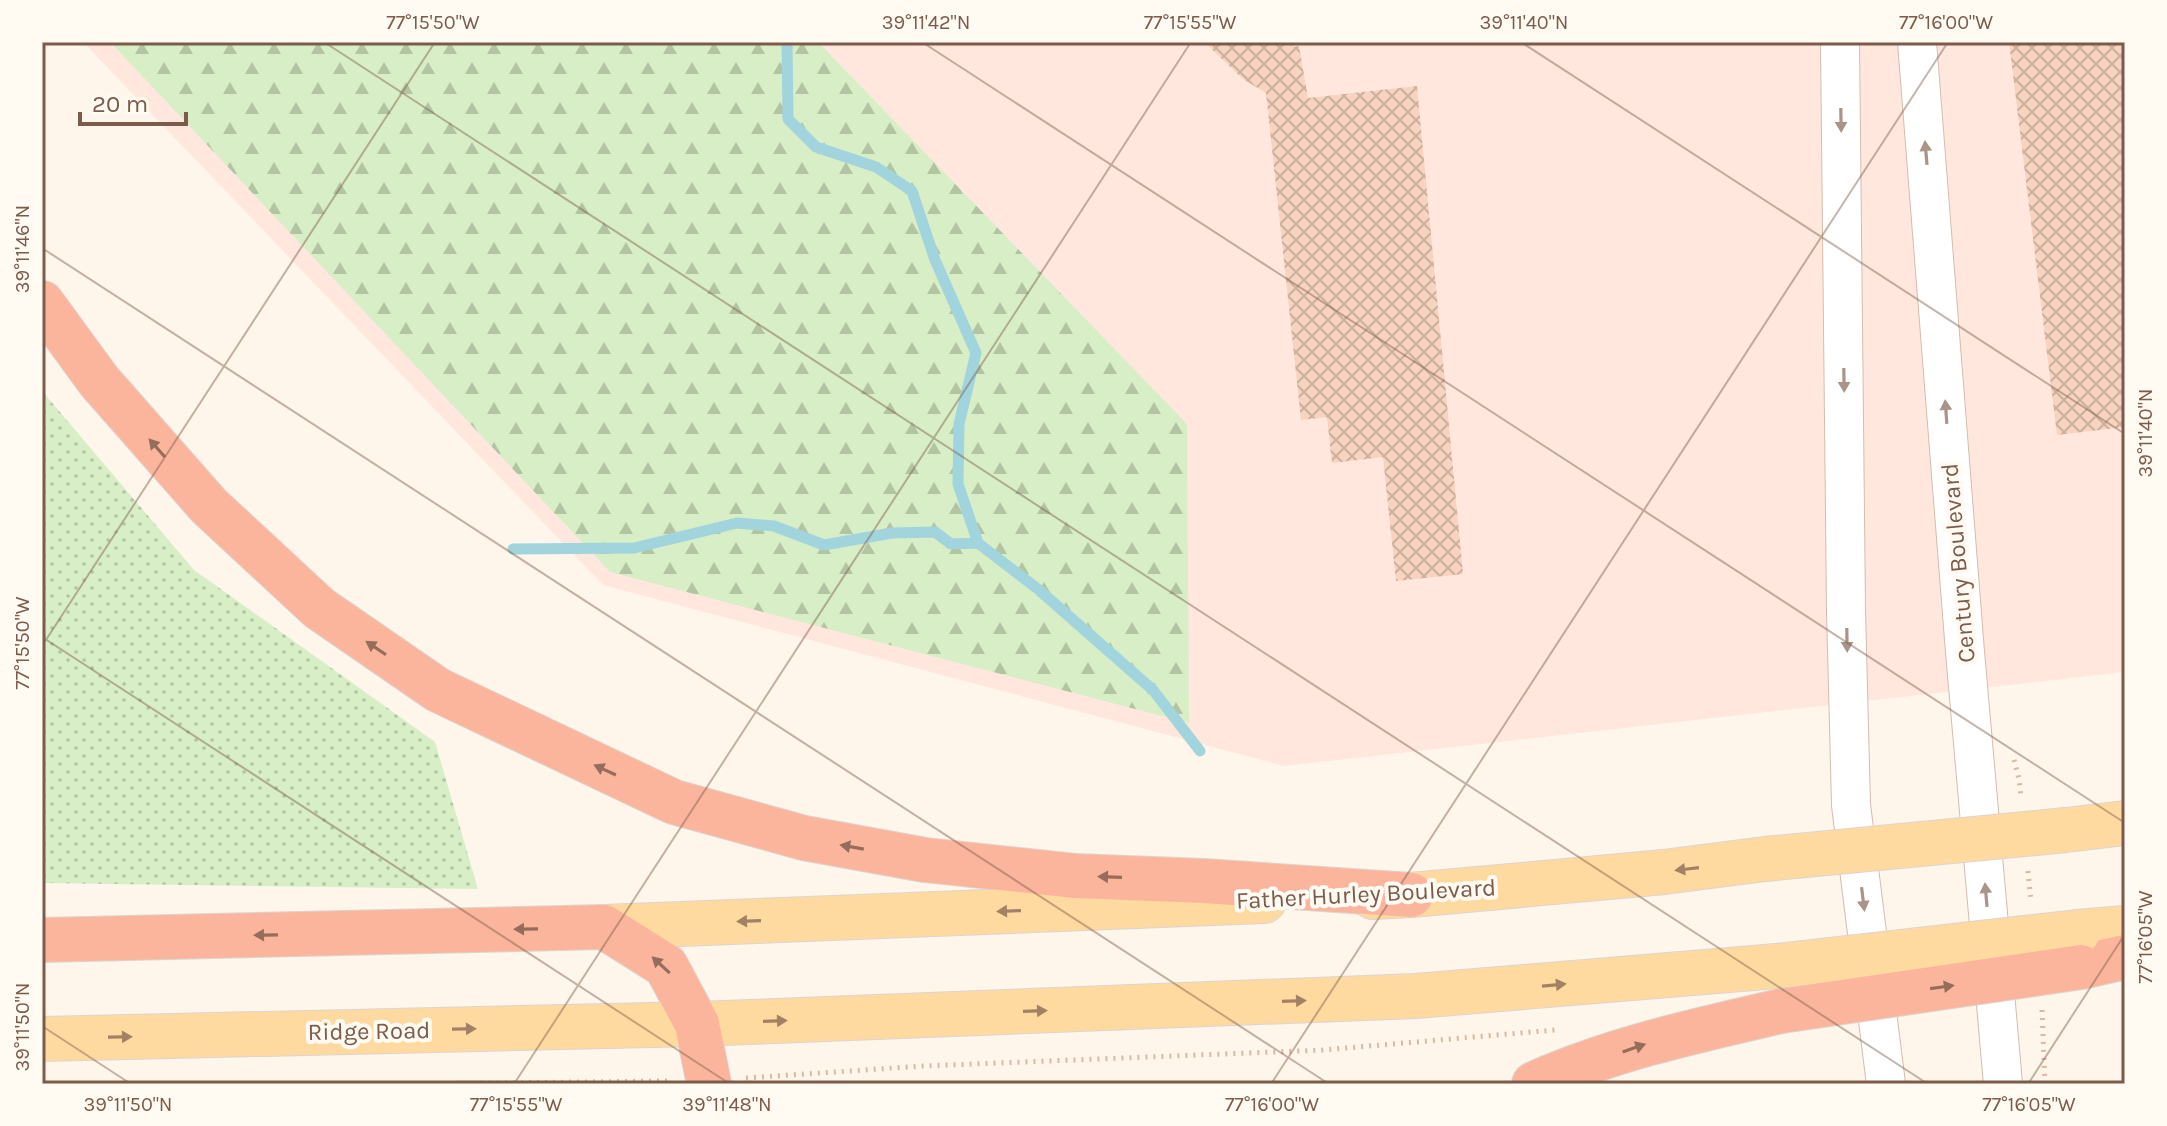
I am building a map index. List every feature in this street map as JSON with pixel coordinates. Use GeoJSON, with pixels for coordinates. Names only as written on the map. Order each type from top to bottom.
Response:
{"type":"FeatureCollection","features":[{"type":"Feature","properties":{"kind":"highway"},"geometry":{"type":"LineString","coordinates":[[42,303],[99,381],[209,506],[319,608],[438,690],[674,802],[804,838],[925,860],[1076,876],[1411,895]]}},
{"type":"Feature","properties":{"kind":"highway"},"geometry":{"type":"LineString","coordinates":[[42,940],[604,927],[666,966],[697,1024],[710,1081]]}},
{"type":"Feature","properties":{"kind":"highway"},"geometry":{"type":"LineString","coordinates":[[1534,1084],[1675,1036],[1781,1011],[2079,950],[2125,957]]}},
{"type":"Feature","properties":{"kind":"main road","name":"Father Hurley Boulevard"},"geometry":{"type":"LineString","coordinates":[[604,927],[1411,895],[1664,872],[2125,823]]}},
{"type":"Feature","properties":{"kind":"main road"},"geometry":{"type":"LineString","coordinates":[[697,1024],[1416,996],[1777,966],[2079,950],[2125,928]]}},
{"type":"Feature","properties":{"kind":"main road","name":"Ridge Road"},"geometry":{"type":"LineString","coordinates":[[42,1039],[697,1024]]}},
{"type":"Feature","properties":{"kind":"street"},"geometry":{"type":"LineString","coordinates":[[1840,42],[1851,805],[1886,1084]]}},
{"type":"Feature","properties":{"kind":"street","name":"Century Boulevard"},"geometry":{"type":"LineString","coordinates":[[1917,42],[2003,1084]]}},
{"type":"Feature","properties":{"kind":"path"},"geometry":{"type":"LineString","coordinates":[[401,1084],[710,1081],[923,1066],[1323,1050],[1560,1030]]}},
{"type":"Feature","properties":{"kind":"shaded area"},"geometry":{"type":"Polygon","coordinates":[[[83,42],[2125,42],[2125,672],[1284,766],[603,585],[83,42]]]}},
{"type":"Feature","properties":{"kind":"green space"},"geometry":{"type":"Polygon","coordinates":[[[110,42],[818,42],[1187,424],[1189,723],[610,572],[110,42]]]}},
{"type":"Feature","properties":{"kind":"green space"},"geometry":{"type":"Polygon","coordinates":[[[42,391],[194,570],[435,742],[478,889],[42,883],[42,391]]]}},
{"type":"Feature","properties":{"kind":"building"},"geometry":{"type":"Polygon","coordinates":[[[1204,42],[1292,42],[1293,47],[1299,46],[1308,98],[1417,86],[1463,574],[1396,581],[1383,457],[1332,463],[1327,417],[1301,420],[1266,93],[1243,79],[1204,42]]]}},
{"type":"Feature","properties":{"kind":"building"},"geometry":{"type":"Polygon","coordinates":[[[2009,42],[2125,42],[2125,427],[2057,435],[2009,42]]]}},
{"type":"Feature","properties":{"kind":"waterway"},"geometry":{"type":"LineString","coordinates":[[787,42],[788,119],[816,147],[876,167],[912,191],[935,260],[976,353],[959,424],[958,484],[978,543],[1039,590],[1153,690],[1200,751]]}},
{"type":"Feature","properties":{"kind":"waterway"},"geometry":{"type":"LineString","coordinates":[[513,549],[634,548],[737,523],[774,526],[824,545],[892,533],[935,532],[951,544],[978,543]]}}]}
